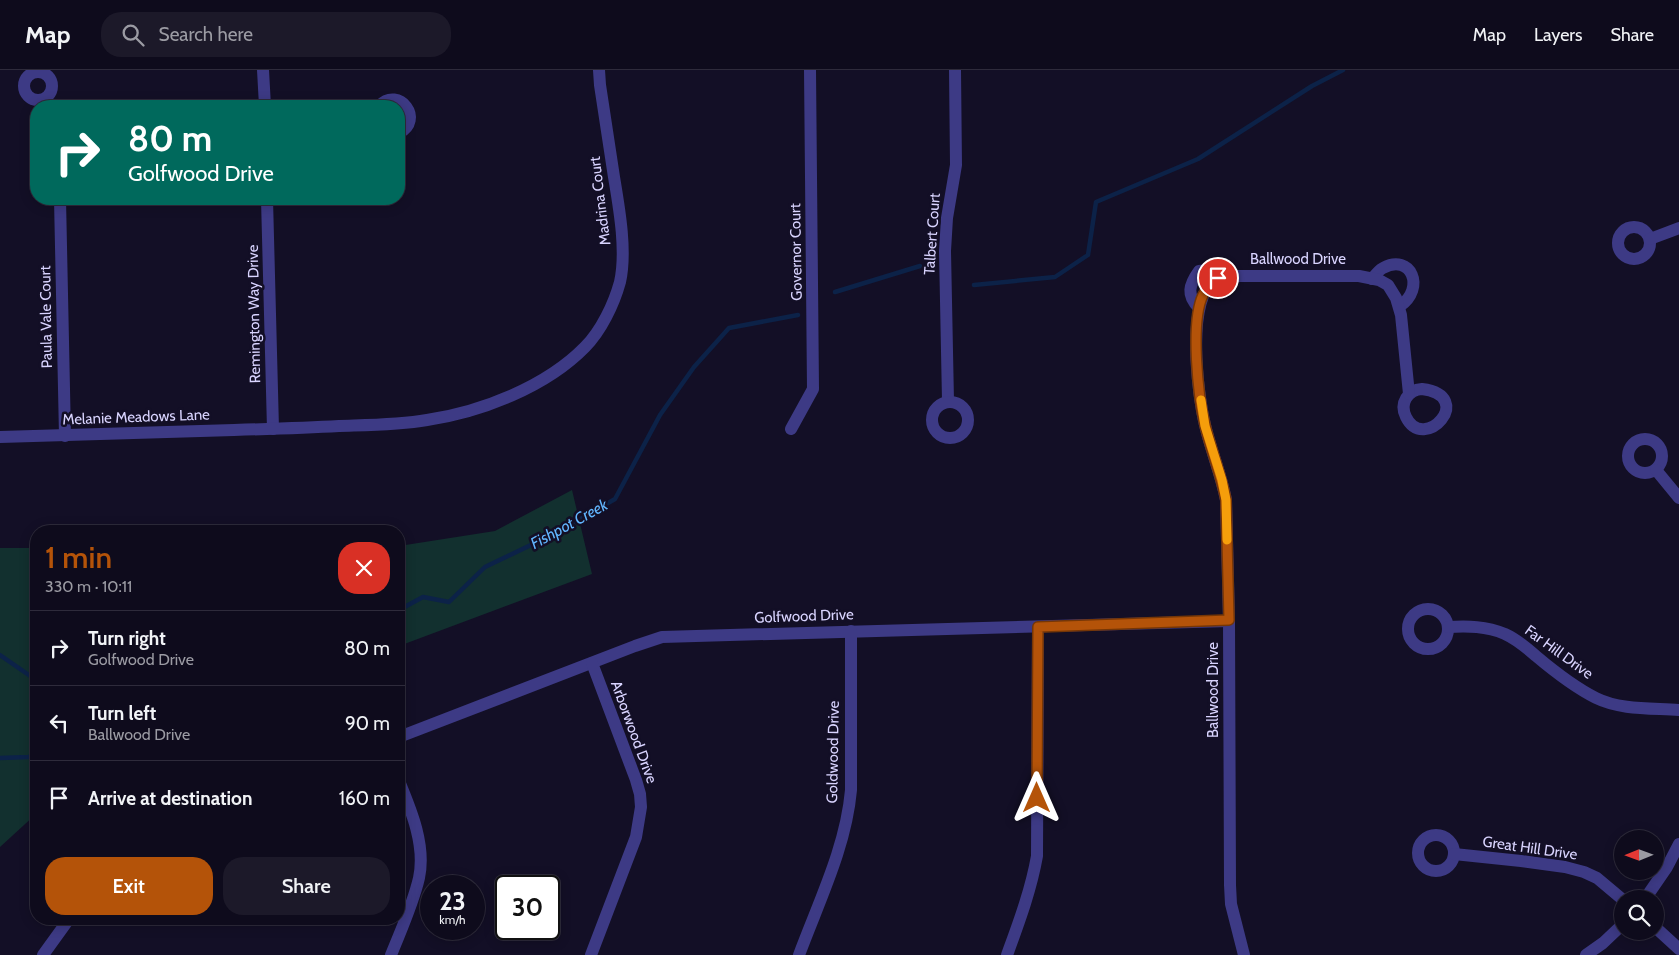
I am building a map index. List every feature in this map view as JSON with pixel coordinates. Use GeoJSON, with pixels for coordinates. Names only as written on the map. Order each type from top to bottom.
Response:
{"type":"FeatureCollection","features":[{"type":"Feature","properties":{"kind":"street"},"geometry":{"type":"LineString","coordinates":[[263,70],[265,100]]}},
{"type":"Feature","properties":{"kind":"street","name":"Madrina Court"},"geometry":{"type":"LineString","coordinates":[[273,429],[387,425],[445,417],[471,410],[526,388],[549,376],[586,346],[612,303],[620,281],[622,259],[620,212],[599,70]]}},
{"type":"Feature","properties":{"kind":"street","name":"Governor Court"},"geometry":{"type":"LineString","coordinates":[[791,429],[813,389],[810,70]]}},
{"type":"Feature","properties":{"kind":"street","name":"Talbert Court"},"geometry":{"type":"LineString","coordinates":[[948,401],[945,250],[950,199],[956,165],[954,70]]}},
{"type":"Feature","properties":{"kind":"street"},"geometry":{"type":"LineString","coordinates":[[405,105],[410,117],[405,129]]}},
{"type":"Feature","properties":{"kind":"street","name":"Paula Vale Court"},"geometry":{"type":"LineString","coordinates":[[60,205],[65,436]]}},
{"type":"Feature","properties":{"kind":"street","name":"Remington Way Drive"},"geometry":{"type":"LineString","coordinates":[[267,205],[273,429]]}},
{"type":"Feature","properties":{"kind":"street"},"geometry":{"type":"LineString","coordinates":[[1650,239],[1679,228]]}},
{"type":"Feature","properties":{"kind":"street"},"geometry":{"type":"LineString","coordinates":[[1372,279],[1382,268],[1394,264],[1405,267],[1412,272],[1414,282],[1413,293],[1400,306]]}},
{"type":"Feature","properties":{"kind":"street","name":"Ballwood Drive"},"geometry":{"type":"LineString","coordinates":[[1244,955],[1234,918],[1230,885],[1229,620],[1226,500],[1222,480],[1205,426],[1199,389],[1196,327],[1203,294],[1211,283],[1225,276],[1360,276],[1379,280],[1388,285],[1400,306],[1408,394]]}},
{"type":"Feature","properties":{"kind":"street","name":"Melanie Meadows Lane"},"geometry":{"type":"LineString","coordinates":[[0,437],[273,429]]}},
{"type":"Feature","properties":{"kind":"street"},"geometry":{"type":"LineString","coordinates":[[1656,470],[1679,498]]}},
{"type":"Feature","properties":{"kind":"street","name":"Golfwood Drive"},"geometry":{"type":"LineString","coordinates":[[405,735],[662,637],[1229,620]]}},
{"type":"Feature","properties":{"kind":"street","name":"Far Hill Drive"},"geometry":{"type":"LineString","coordinates":[[1448,627],[1477,626],[1506,634],[1572,685],[1598,699],[1636,707],[1679,710]]}},
{"type":"Feature","properties":{"kind":"street"},"geometry":{"type":"LineString","coordinates":[[1007,955],[1033,878],[1037,856],[1038,627]]}},
{"type":"Feature","properties":{"kind":"street","name":"Goldwood Drive"},"geometry":{"type":"LineString","coordinates":[[798,955],[844,836],[849,812],[851,790],[850,631]]}},
{"type":"Feature","properties":{"kind":"street","name":"Arborwood Drive"},"geometry":{"type":"LineString","coordinates":[[591,955],[636,837],[641,807],[636,780],[592,663]]}},
{"type":"Feature","properties":{"kind":"street"},"geometry":{"type":"LineString","coordinates":[[405,796],[414,818],[420,856],[419,876],[405,919]]}},
{"type":"Feature","properties":{"kind":"street"},"geometry":{"type":"LineString","coordinates":[[1651,890],[1667,867],[1679,844]]}},
{"type":"Feature","properties":{"kind":"street","name":"Great Hill Drive"},"geometry":{"type":"LineString","coordinates":[[1454,854],[1565,867],[1597,878],[1614,892]]}},
{"type":"Feature","properties":{"kind":"street"},"geometry":{"type":"LineString","coordinates":[[43,955],[65,925]]}},
{"type":"Feature","properties":{"kind":"street"},"geometry":{"type":"LineString","coordinates":[[392,955],[403,925]]}},
{"type":"Feature","properties":{"kind":"street"},"geometry":{"type":"LineString","coordinates":[[1586,955],[1614,933]]}},
{"type":"Feature","properties":{"kind":"street"},"geometry":{"type":"LineString","coordinates":[[1664,935],[1679,949]]}},
{"type":"Feature","properties":{"kind":"green space"},"geometry":{"type":"Polygon","coordinates":[[[572,490],[592,574],[405,644],[405,545],[495,531],[572,490]]]}},
{"type":"Feature","properties":{"kind":"green space"},"geometry":{"type":"Polygon","coordinates":[[[0,548],[30,548],[30,820],[0,847],[0,548]]]}},
{"type":"Feature","properties":{"kind":"waterway"},"geometry":{"type":"LineString","coordinates":[[974,285],[1055,277],[1088,255],[1096,202],[1198,159],[1312,86],[1343,70]]}},
{"type":"Feature","properties":{"kind":"waterway"},"geometry":{"type":"LineString","coordinates":[[835,292],[920,266]]}},
{"type":"Feature","properties":{"kind":"waterway","name":"Fishpot Creek"},"geometry":{"type":"LineString","coordinates":[[405,607],[423,597],[449,602],[485,567],[558,532],[615,499],[660,415],[694,367],[729,328],[798,315]]}},
{"type":"Feature","properties":{"kind":"waterway"},"geometry":{"type":"LineString","coordinates":[[0,655],[30,676]]}},
{"type":"Feature","properties":{"kind":"waterway","name":"Fishpot Creek"},"geometry":{"type":"LineString","coordinates":[[0,758],[30,756]]}},
{"type":"Feature","properties":{"kind":"slow traffic"},"geometry":{"type":"LineString","coordinates":[[1201,400],[1205,426],[1222,480],[1226,500],[1227,540]]}},
{"type":"Feature","properties":{"kind":"route"},"geometry":{"type":"LineString","coordinates":[[1037,798],[1038,627],[1229,620],[1226,500],[1222,480],[1205,426],[1199,389],[1196,343],[1197,316],[1203,294],[1211,283],[1218,278]]}}]}
